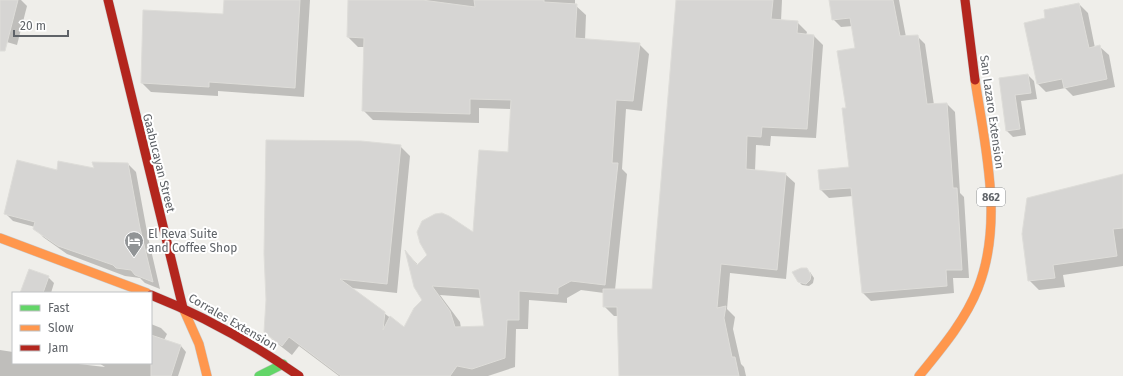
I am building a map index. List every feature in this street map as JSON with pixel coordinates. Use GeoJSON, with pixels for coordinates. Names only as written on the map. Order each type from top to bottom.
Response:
{"type":"FeatureCollection","features":[{"type":"Feature","properties":{"kind":"main road","name":"Gaabucayan Street"},"geometry":{"type":"LineString","coordinates":[[108,0],[181,306],[199,344],[207,376]]}},
{"type":"Feature","properties":{"kind":"main road","name":"San Lazaro Extension"},"geometry":{"type":"LineString","coordinates":[[919,376],[954,332],[968,310],[986,265],[991,238],[993,216],[990,184],[966,0]]}},
{"type":"Feature","properties":{"kind":"main road"},"geometry":{"type":"LineString","coordinates":[[0,238],[144,292]]}},
{"type":"Feature","properties":{"kind":"main road","name":"Corrales Extension"},"geometry":{"type":"LineString","coordinates":[[152,295],[181,306],[234,334],[283,364],[299,376]]}},
{"type":"Feature","properties":{"kind":"main road"},"geometry":{"type":"LineString","coordinates":[[259,376],[283,364]]}},
{"type":"Feature","properties":{"kind":"building"},"geometry":{"type":"Polygon","coordinates":[[[0,0],[18,0],[5,51],[0,51],[0,0]]]}},
{"type":"Feature","properties":{"kind":"building"},"geometry":{"type":"Polygon","coordinates":[[[224,0],[300,0],[295,88],[209,82],[209,87],[141,83],[143,10],[223,14],[224,0]]]}},
{"type":"Feature","properties":{"kind":"building"},"geometry":{"type":"Polygon","coordinates":[[[348,0],[422,0],[475,7],[474,0],[544,0],[544,2],[577,4],[575,38],[640,43],[633,101],[616,100],[612,163],[618,163],[605,285],[571,281],[558,288],[558,294],[519,291],[519,320],[507,320],[505,358],[472,369],[457,366],[450,376],[341,376],[289,337],[282,346],[264,332],[266,300],[264,254],[266,140],[361,141],[401,145],[387,284],[340,279],[385,312],[383,330],[390,316],[404,327],[414,308],[422,300],[414,287],[405,250],[417,265],[427,255],[420,243],[417,232],[422,221],[435,214],[442,213],[473,232],[479,150],[508,152],[511,100],[470,99],[470,114],[362,111],[364,38],[347,37],[348,0]],[[432,286],[450,311],[455,327],[484,326],[479,289],[432,286]]]}},
{"type":"Feature","properties":{"kind":"building"},"geometry":{"type":"Polygon","coordinates":[[[676,0],[773,0],[771,19],[798,21],[797,33],[814,35],[807,129],[762,127],[761,137],[747,136],[746,169],[786,173],[777,270],[721,264],[717,308],[726,306],[724,318],[732,357],[735,357],[739,376],[619,376],[617,307],[603,307],[603,289],[652,289],[676,0]]]}},
{"type":"Feature","properties":{"kind":"building"},"geometry":{"type":"Polygon","coordinates":[[[829,0],[893,0],[900,36],[918,35],[927,104],[947,103],[953,188],[957,188],[962,270],[946,270],[947,286],[862,293],[851,188],[820,190],[818,170],[849,167],[842,108],[846,108],[837,51],[855,48],[850,18],[832,20],[829,0]]]}},
{"type":"Feature","properties":{"kind":"building"},"geometry":{"type":"Polygon","coordinates":[[[1079,3],[1089,48],[1100,45],[1107,79],[1064,88],[1062,79],[1037,84],[1024,23],[1045,18],[1044,10],[1079,3]]]}},
{"type":"Feature","properties":{"kind":"building"},"geometry":{"type":"Polygon","coordinates":[[[1028,74],[1031,93],[1015,95],[1020,129],[1006,131],[999,78],[1028,74]]]}},
{"type":"Feature","properties":{"kind":"building"},"geometry":{"type":"Polygon","coordinates":[[[17,160],[57,170],[58,161],[94,168],[92,162],[128,163],[140,228],[153,282],[135,275],[131,270],[116,268],[113,265],[58,246],[33,229],[35,222],[4,214],[17,160]]]}},
{"type":"Feature","properties":{"kind":"building"},"geometry":{"type":"Polygon","coordinates":[[[1123,174],[1123,228],[1113,229],[1117,256],[1053,265],[1055,278],[1028,281],[1022,234],[1027,198],[1123,174]]]}},
{"type":"Feature","properties":{"kind":"building"},"geometry":{"type":"Polygon","coordinates":[[[801,268],[807,268],[811,275],[810,280],[806,284],[798,282],[792,272],[801,268]]]}},
{"type":"Feature","properties":{"kind":"building"},"geometry":{"type":"Polygon","coordinates":[[[29,269],[49,276],[43,292],[20,292],[29,269]]]}},
{"type":"Feature","properties":{"kind":"building"},"geometry":{"type":"Polygon","coordinates":[[[152,335],[181,345],[171,376],[151,376],[152,335]]]}},
{"type":"Feature","properties":{"kind":"traffic: fast"},"geometry":{"type":"LineString","coordinates":[[259,376],[283,364]]}},
{"type":"Feature","properties":{"kind":"traffic: slow"},"geometry":{"type":"LineString","coordinates":[[919,376],[936,356],[966,312],[978,288],[986,263],[990,237],[990,184],[975,80]]}},
{"type":"Feature","properties":{"kind":"traffic: slow"},"geometry":{"type":"LineString","coordinates":[[0,238],[144,292]]}},
{"type":"Feature","properties":{"kind":"traffic: slow"},"geometry":{"type":"LineString","coordinates":[[183,308],[199,344],[207,376]]}},
{"type":"Feature","properties":{"kind":"traffic: jam"},"geometry":{"type":"LineString","coordinates":[[108,0],[183,308]]}},
{"type":"Feature","properties":{"kind":"traffic: jam"},"geometry":{"type":"LineString","coordinates":[[965,0],[975,80]]}},
{"type":"Feature","properties":{"kind":"traffic: jam"},"geometry":{"type":"LineString","coordinates":[[152,295],[209,321],[264,352],[299,376]]}},
{"type":"Feature","properties":{"kind":"place","name":"El Reva Suite and Coffee Shop"},"geometry":{"type":"Point","coordinates":[134,258]}}]}
